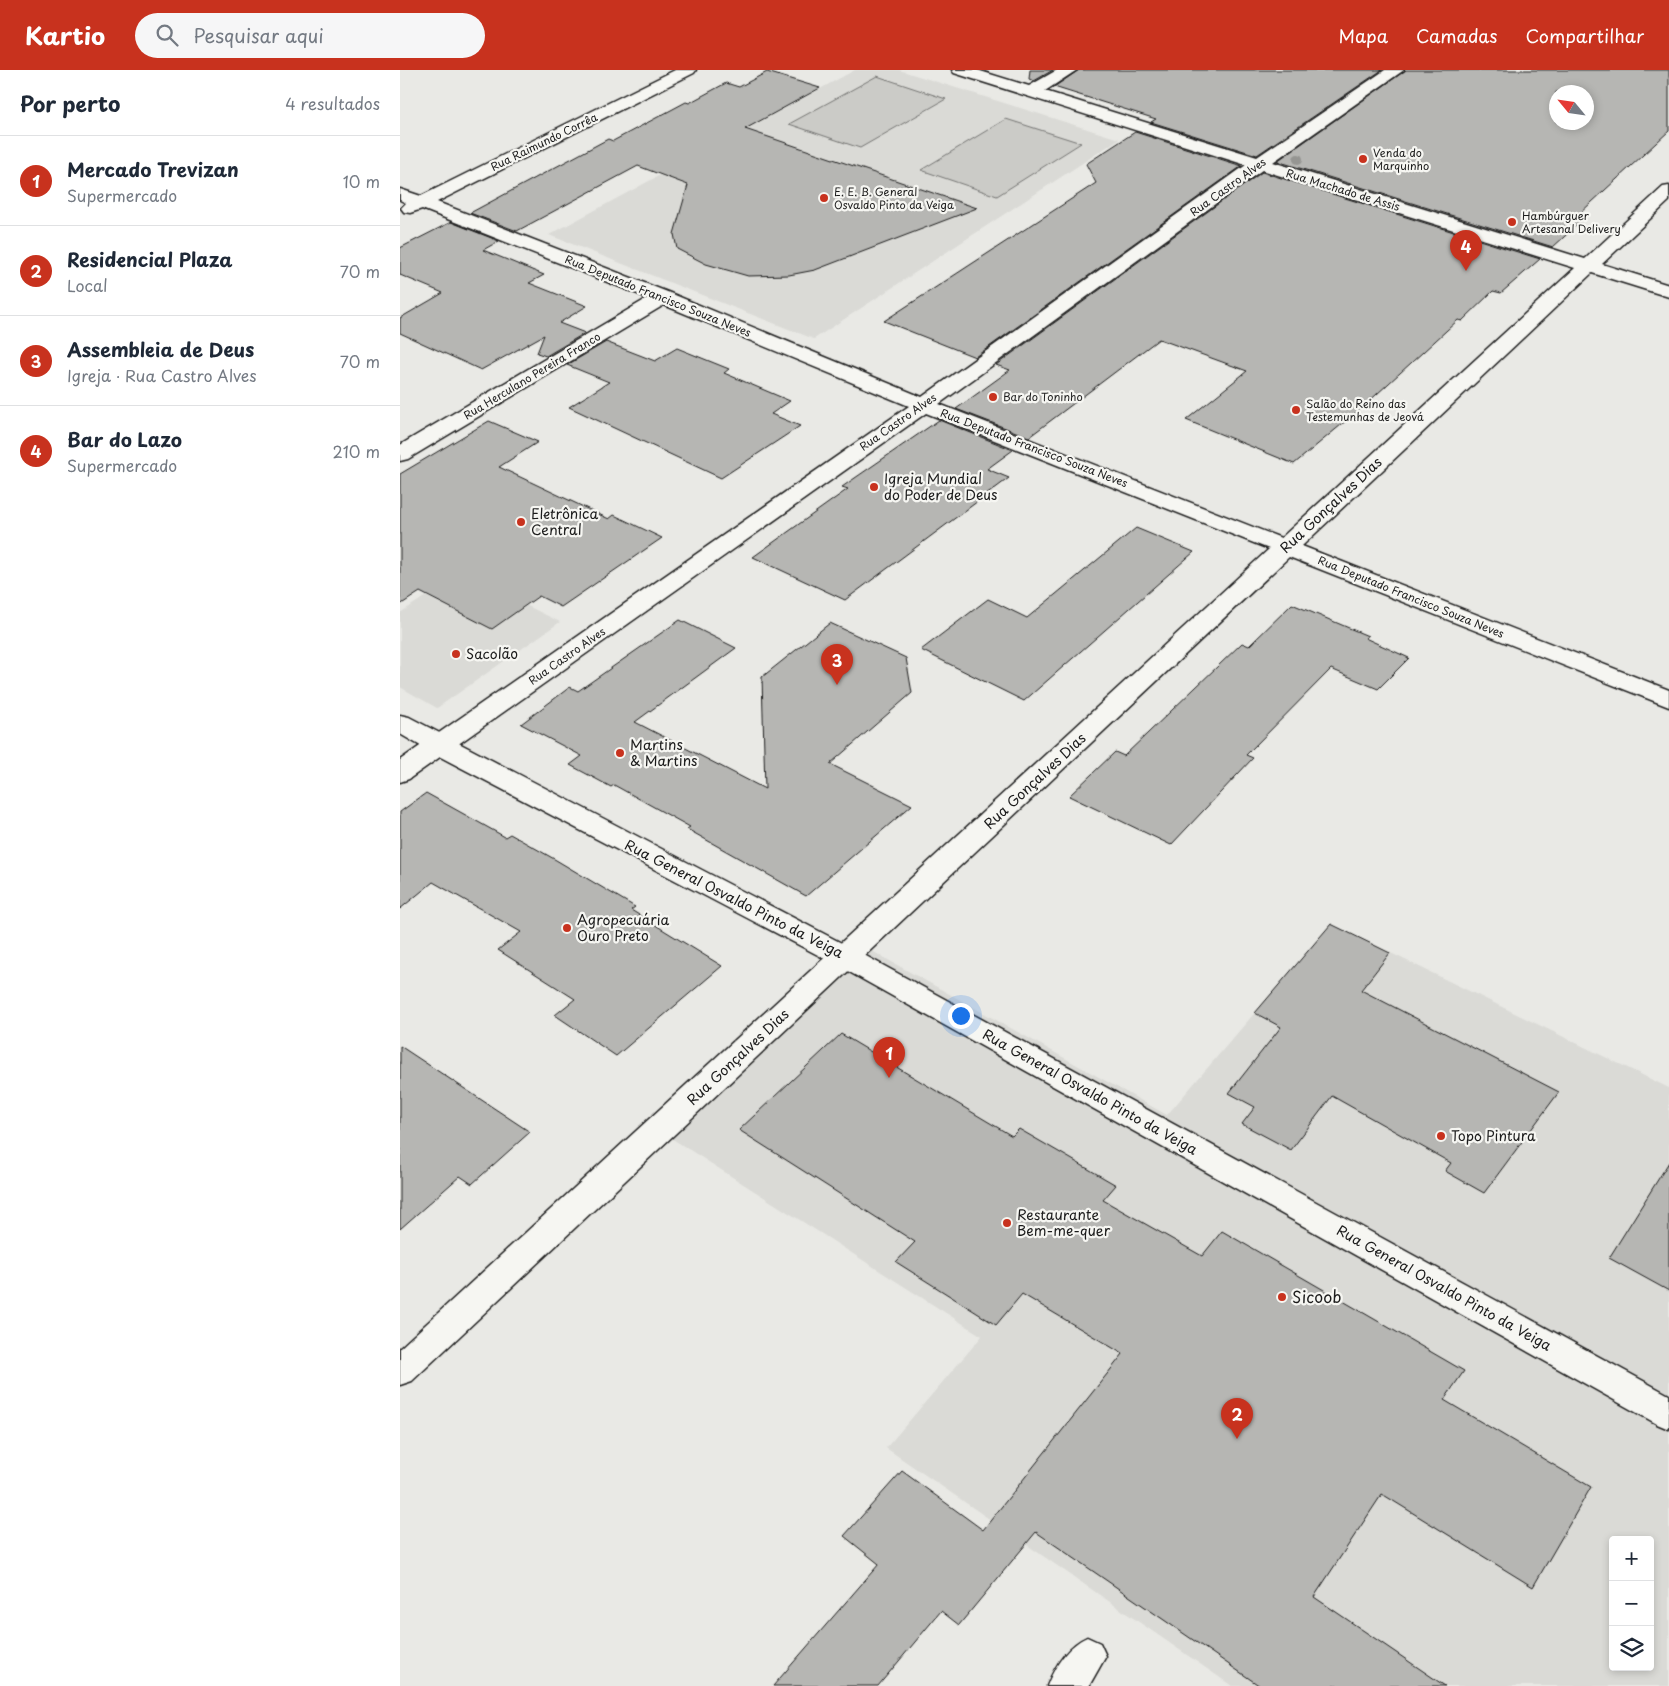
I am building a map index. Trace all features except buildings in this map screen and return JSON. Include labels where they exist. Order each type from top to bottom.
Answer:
[{"type":"street","name":"Rua Raimundo Corrêa","points":[[400,213],[688,70]]},
{"type":"street","name":"Rua Machado de Assis","points":[[960,70],[1669,291]]},
{"type":"street","points":[[1032,92],[1068,70]]},
{"type":"street","name":"Rua Castro Alves","points":[[400,773],[924,405],[1258,164],[1396,70]]},
{"type":"street","name":"Rua Gonçalves Dias","points":[[400,1370],[1669,191]]},
{"type":"street","name":"Rua Deputado Francisco Souza Neves","points":[[400,194],[663,297],[924,405],[1669,699]]},
{"type":"street","name":"Rua Herculano Pereira Franco","points":[[400,454],[663,297]]},
{"type":"street","name":"Rua General Osvaldo Pinto da Veiga","points":[[400,723],[440,746],[846,957],[1669,1413]]},
{"type":"street","points":[[1066,1686],[1087,1656]]},
{"type":"shaded area","name":"E. E. B. General Osvaldo Pinto da Veiga","points":[[855,70],[899,70],[1119,139],[814,339],[549,235]]},
{"type":"shaded area","points":[[877,76],[946,99],[860,148],[789,124]]},
{"type":"shaded area","points":[[1006,119],[1081,143],[997,196],[921,170]]},
{"type":"shaded area","name":"Sacolão","points":[[461,573],[560,622],[437,708],[400,687],[400,613]]},
{"type":"shaded area","points":[[1331,924],[1669,1088],[1669,1686],[1232,1686],[886,1448],[982,1336],[671,1138],[872,951],[1167,1115]]},
{"type":"place","name":"Venda do Marquinho","points":[[1363,159]]},
{"type":"place","name":"E. E. B. General Osvaldo Pinto da Veiga","points":[[824,198]]},
{"type":"place","name":"Hambúrguer Artesanal Delivery","points":[[1512,222]]},
{"type":"place","name":"Bar do Lazo","points":[[1466,271]]},
{"type":"place","name":"Bar do Toninho","points":[[993,397]]},
{"type":"place","name":"Salão do Reino das Testemunhas de Jeová","points":[[1296,410]]},
{"type":"place","name":"Igreja Mundial do Poder de Deus","points":[[874,487]]},
{"type":"place","name":"Eletrônica Central","points":[[521,522]]},
{"type":"place","name":"Sacolão","points":[[456,654]]},
{"type":"place","name":"Assembleia de Deus","points":[[837,685]]},
{"type":"place","name":"Martins & Martins","points":[[620,753]]},
{"type":"place","name":"Agropecuária Ouro Preto","points":[[567,928]]},
{"type":"place","name":"Mercado Trevizan","points":[[889,1078]]},
{"type":"place","name":"Topo Pintura","points":[[1441,1136]]},
{"type":"place","name":"Restaurante Bem-me-quer","points":[[1007,1223]]},
{"type":"place","name":"Sicoob","points":[[1282,1297]]},
{"type":"place","name":"Residencial Plaza","points":[[1237,1439]]}]
